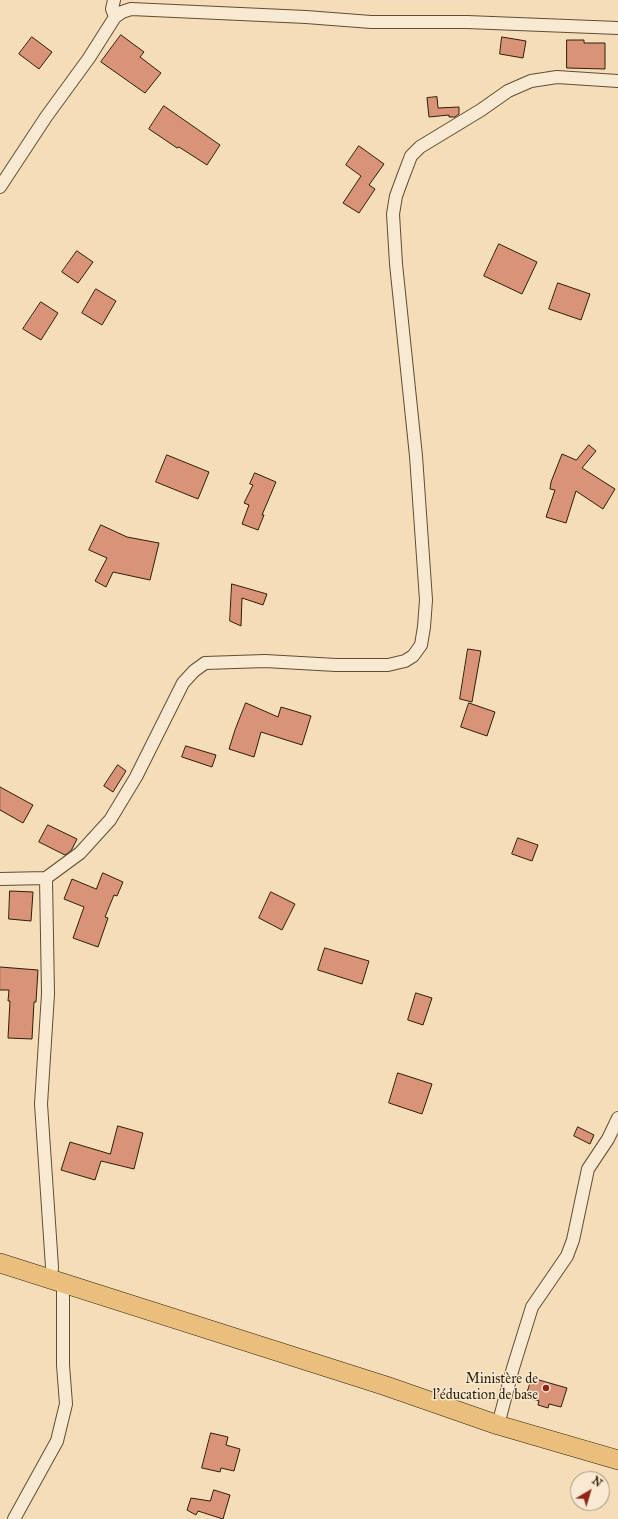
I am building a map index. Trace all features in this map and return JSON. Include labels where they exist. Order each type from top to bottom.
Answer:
[{"type":"main road","points":[[0,1263],[386,1386],[498,1424],[618,1460]]},
{"type":"street","points":[[114,0],[112,9],[115,17]]},
{"type":"street","points":[[0,187],[46,117],[89,58],[115,17],[122,12],[131,9],[306,17],[371,22],[467,22],[618,28]]},
{"type":"street","points":[[0,879],[46,878],[80,853],[110,820],[136,777],[168,710],[183,683],[194,671],[205,664],[265,661],[336,665],[388,665],[404,661],[413,656],[421,645],[426,600],[416,456],[396,272],[393,214],[396,196],[411,156],[420,147],[508,92],[531,81],[557,78],[618,81]]},
{"type":"street","points":[[14,1519],[57,1441],[66,1404],[57,1282],[51,1253],[41,1104],[48,994],[46,878]]},
{"type":"street","points":[[498,1424],[513,1368],[532,1307],[567,1256],[573,1240],[588,1169],[608,1139],[618,1118]]},
{"type":"building","points":[[121,35],[144,52],[140,57],[161,73],[145,93],[101,62]]},
{"type":"building","points":[[32,37],[52,52],[39,69],[19,54]]},
{"type":"building","points":[[502,37],[526,41],[523,58],[500,54]]},
{"type":"building","points":[[567,40],[584,40],[584,43],[605,43],[605,69],[567,68]]},
{"type":"building","points":[[437,97],[438,108],[459,107],[459,114],[455,117],[449,117],[449,115],[429,117],[427,98]]},
{"type":"building","points":[[164,106],[220,145],[207,165],[179,147],[177,148],[149,129]]},
{"type":"building","points":[[359,146],[384,164],[369,185],[375,189],[359,213],[343,203],[361,176],[346,165]]},
{"type":"building","points":[[499,244],[537,262],[522,294],[484,276]]},
{"type":"building","points":[[77,251],[93,262],[78,283],[62,272]]},
{"type":"building","points":[[558,283],[590,294],[581,320],[549,309]]},
{"type":"building","points":[[96,289],[116,301],[102,325],[82,313]]},
{"type":"building","points":[[41,302],[58,313],[41,340],[23,329]]},
{"type":"building","points":[[589,445],[596,451],[582,468],[615,489],[603,509],[576,491],[566,523],[546,517],[555,490],[550,489],[551,482],[562,454],[576,460]]},
{"type":"building","points":[[167,455],[209,472],[198,499],[156,482]]},
{"type":"building","points":[[255,473],[276,482],[262,515],[264,515],[258,530],[242,524],[249,505],[244,503],[253,485],[250,484]]},
{"type":"building","points":[[101,525],[127,537],[159,543],[150,580],[113,572],[106,587],[95,581],[107,558],[89,550]]},
{"type":"building","points":[[232,584],[267,594],[263,605],[242,598],[241,626],[230,621]]},
{"type":"building","points":[[468,649],[481,651],[472,702],[460,699]]},
{"type":"building","points":[[246,703],[278,717],[281,707],[311,716],[302,745],[261,732],[254,757],[229,749]]},
{"type":"building","points":[[469,703],[495,712],[487,736],[461,727]]},
{"type":"building","points":[[186,746],[216,755],[212,767],[182,757]]},
{"type":"building","points":[[118,765],[126,771],[113,792],[104,786]]},
{"type":"building","points":[[0,787],[33,805],[23,823],[0,810]]},
{"type":"building","points":[[48,825],[77,839],[71,851],[65,855],[39,842]]},
{"type":"building","points":[[518,838],[538,845],[532,861],[512,854]]},
{"type":"building","points":[[103,873],[123,882],[117,896],[114,895],[105,917],[108,918],[98,947],[73,938],[84,907],[64,899],[72,879],[96,889]]},
{"type":"building","points":[[10,891],[33,892],[31,921],[9,919]]},
{"type":"building","points":[[271,892],[295,904],[282,930],[259,918]]},
{"type":"building","points":[[325,948],[369,961],[362,984],[318,970]]},
{"type":"building","points":[[0,967],[38,970],[36,1002],[34,1002],[32,1039],[8,1038],[10,1001],[8,1001],[9,990],[0,990]]},
{"type":"building","points":[[416,993],[432,998],[423,1025],[408,1020]]},
{"type":"building","points":[[398,1073],[432,1084],[422,1114],[389,1103]]},
{"type":"building","points":[[118,1126],[143,1133],[134,1169],[101,1161],[95,1180],[61,1170],[70,1142],[110,1154]]},
{"type":"building","points":[[578,1127],[594,1135],[590,1144],[574,1136]]},
{"type":"building","points":[[532,1378],[567,1388],[561,1407],[549,1404],[548,1408],[538,1405],[539,1401],[526,1397]]},
{"type":"building","points":[[211,1433],[228,1437],[226,1445],[240,1449],[234,1471],[221,1468],[220,1472],[202,1468]]},
{"type":"building","points":[[214,1490],[230,1495],[223,1519],[198,1511],[196,1515],[187,1510],[191,1498],[210,1501]]},
{"type":"place","name":"Ministère de l'éducation de base","points":[[546,1388]]}]
